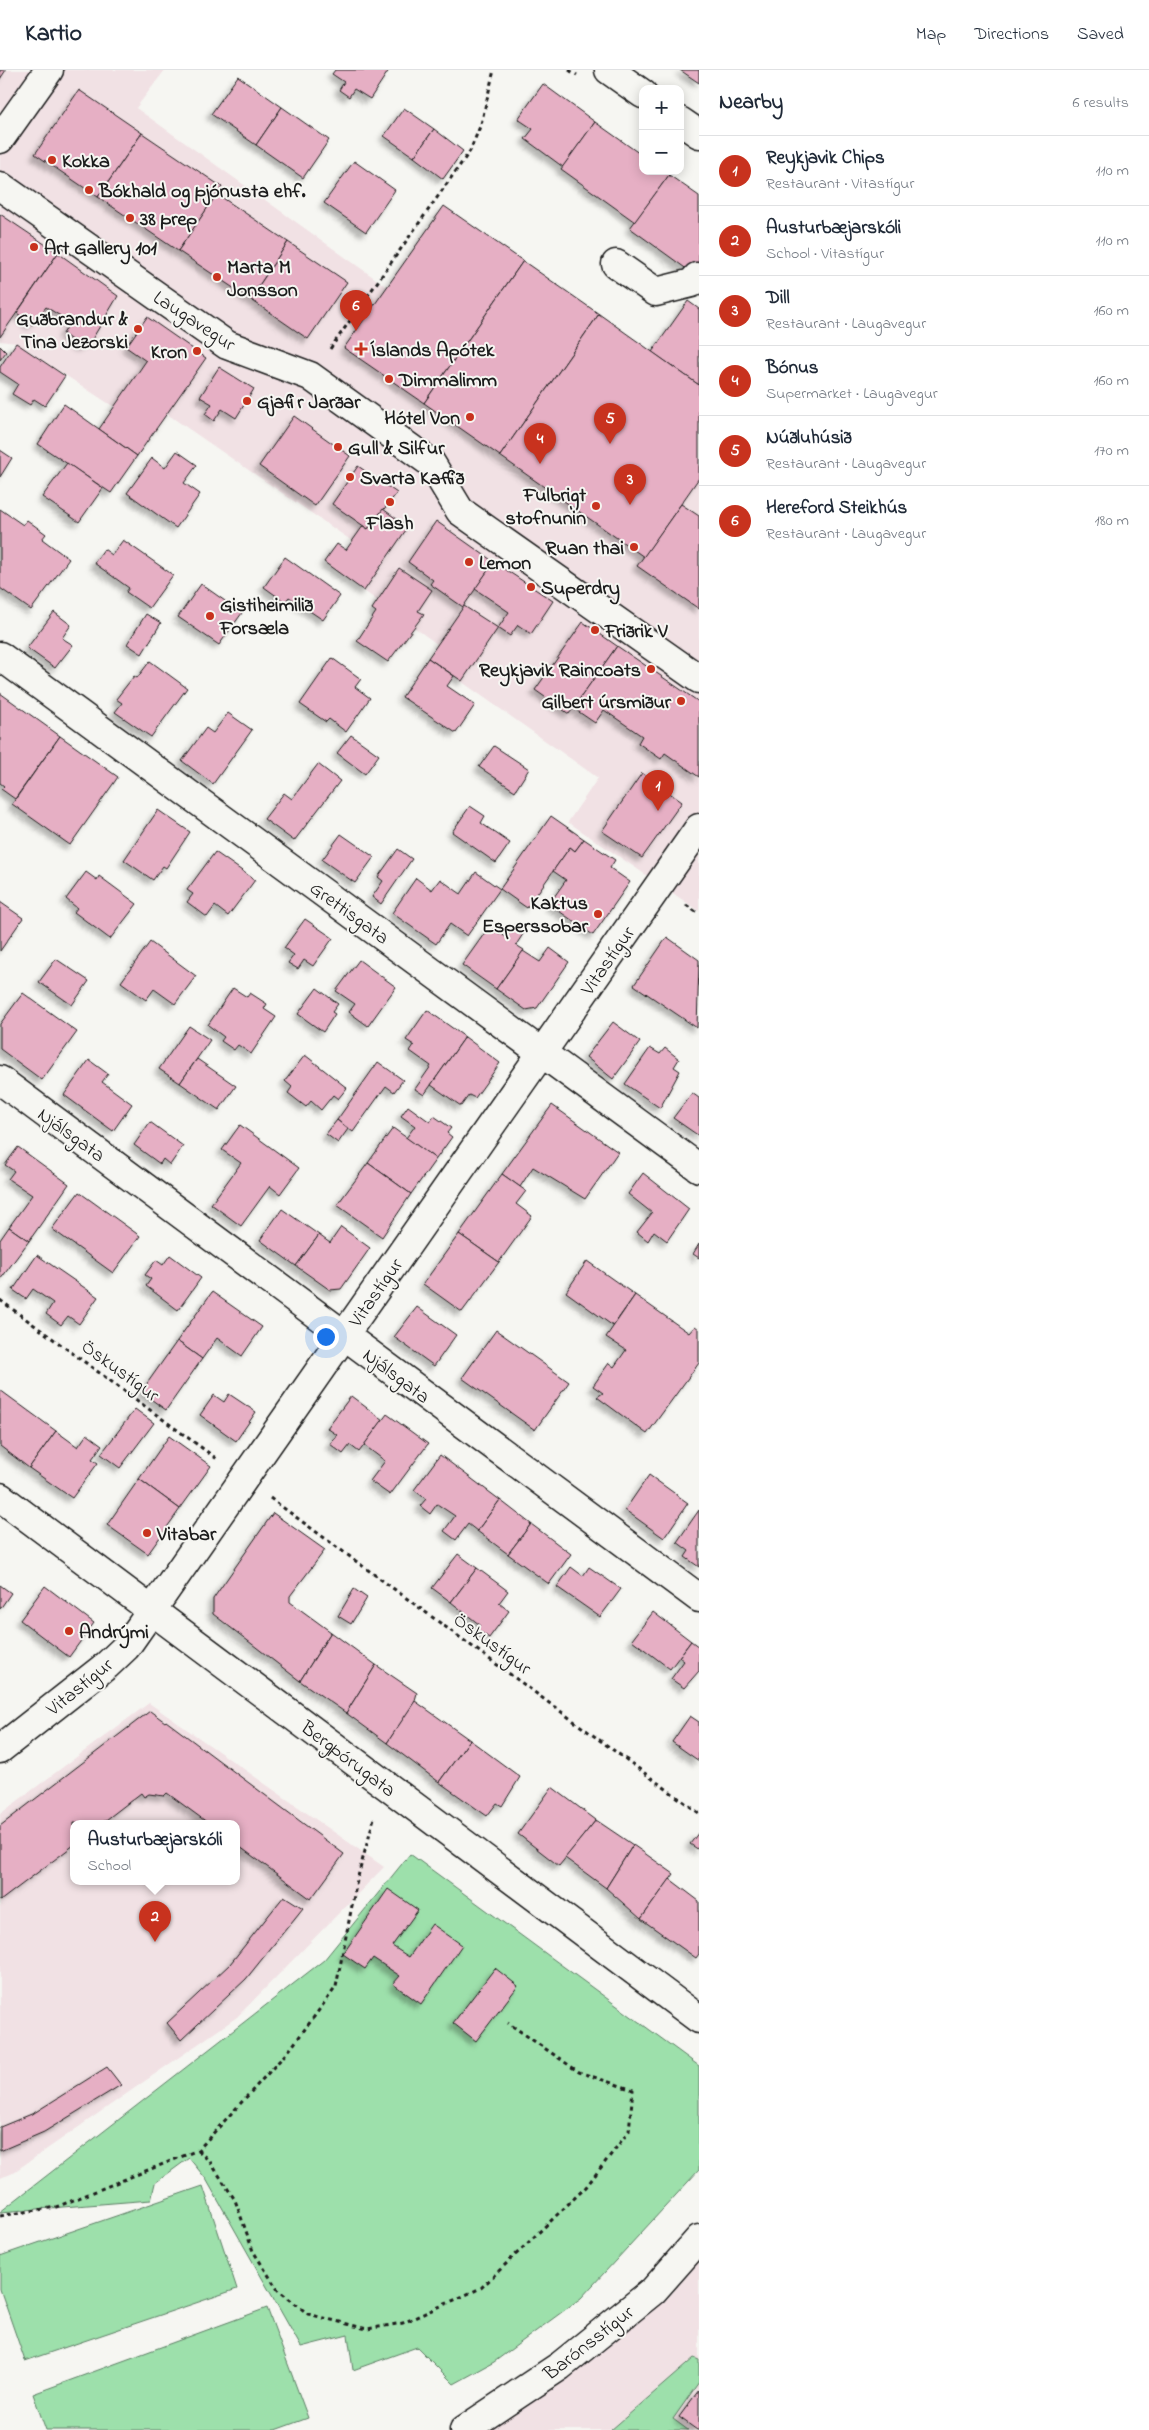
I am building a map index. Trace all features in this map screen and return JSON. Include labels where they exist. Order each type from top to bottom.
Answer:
[{"type":"street","points":[[0,138],[49,70]]},
{"type":"street","points":[[608,70],[639,91]]},
{"type":"street","points":[[684,124],[699,134]]},
{"type":"street","name":"Laugavegur","points":[[0,186],[227,345],[310,376],[431,464],[460,511],[699,679]]},
{"type":"street","points":[[616,264],[656,292],[692,283],[697,276]]},
{"type":"street","name":"Grettisgata","points":[[0,656],[699,1168]]},
{"type":"street","name":"Vitastígur","points":[[0,1748],[107,1665],[126,1647],[699,828]]},
{"type":"street","name":"Njálsgata","points":[[0,1080],[699,1598]]},
{"type":"street","name":"Bergþórugata","points":[[0,1497],[699,2019]]},
{"type":"street","name":"Barónsstígur","points":[[464,2430],[560,2366],[653,2291],[699,2239]]},
{"type":"path","points":[[310,376],[470,151],[481,124],[494,70]]},
{"type":"path","name":"Öskustígur","points":[[0,1300],[225,1465]]},
{"type":"path","name":"Öskustígur","points":[[270,1498],[699,1812]]},
{"type":"path","points":[[0,2216],[56,2207],[198,2150],[291,2048],[336,1987],[357,1880],[383,1783]]},
{"type":"path","points":[[198,2150],[211,2163],[235,2200],[253,2251],[278,2290],[308,2314],[367,2329],[402,2323],[481,2288],[586,2188],[629,2131],[634,2090],[579,2072],[508,2023]]},
{"type":"shaded area","points":[[0,70],[165,70],[136,108],[387,287],[444,206],[699,385],[699,911],[568,822],[598,778],[428,658],[437,644],[324,562],[337,544],[346,550],[352,541],[167,414],[137,456],[99,429],[114,407],[16,343],[0,341]]},
{"type":"shaded area","points":[[149,1703],[384,1867],[237,2017],[11,2174],[0,2178],[0,1814]]},
{"type":"shaded area","points":[[699,2261],[699,2430],[489,2430],[569,2377],[668,2298]]},
{"type":"green space","points":[[410,1854],[699,2066],[699,2170],[581,2298],[494,2362],[454,2384],[417,2347],[353,2370],[348,2335],[301,2347],[206,2179],[189,2158],[155,2183],[151,2200],[0,2212],[324,1960]]},
{"type":"green space","points":[[203,2186],[237,2289],[25,2361],[0,2289],[0,2256]]},
{"type":"green space","points":[[267,2308],[308,2418],[275,2430],[46,2430],[33,2394]]},
{"type":"green space","points":[[694,2358],[699,2360],[699,2382],[673,2419],[688,2430],[611,2430]]},
{"type":"building","points":[[0,70],[6,70],[0,79]]},
{"type":"building","points":[[335,70],[389,70],[370,99],[354,89],[349,97],[339,90],[344,82],[332,74]]},
{"type":"building","points":[[680,70],[699,70],[699,83]]},
{"type":"building","points":[[238,76],[282,107],[256,145],[211,114]]},
{"type":"building","points":[[543,84],[595,122],[563,167],[525,139],[533,129],[518,119]]},
{"type":"building","points":[[79,90],[142,133],[98,197],[35,154]]},
{"type":"building","points":[[282,107],[329,140],[303,178],[256,145]]},
{"type":"building","points":[[404,108],[434,129],[414,157],[384,136]]},
{"type":"building","points":[[595,122],[639,153],[639,175],[669,175],[635,222],[561,169]]},
{"type":"building","points":[[434,129],[463,151],[443,179],[414,157]]},
{"type":"building","points":[[142,133],[222,187],[178,251],[98,197]]},
{"type":"building","points":[[354,161],[395,190],[366,232],[324,203]]},
{"type":"building","points":[[669,175],[699,196],[699,278],[630,228]]},
{"type":"building","points":[[217,194],[288,242],[250,299],[178,251]]},
{"type":"building","points":[[444,206],[523,261],[424,403],[344,348]]},
{"type":"building","points":[[0,214],[58,253],[0,337]]},
{"type":"building","points":[[288,242],[347,282],[308,339],[250,299]]},
{"type":"building","points":[[58,253],[118,296],[91,341],[81,347],[63,334],[70,322],[46,307],[32,325],[17,313]]},
{"type":"building","points":[[523,261],[599,314],[500,456],[424,403]]},
{"type":"building","points":[[688,301],[699,309],[699,385],[652,352]]},
{"type":"building","points":[[599,314],[699,385],[699,478],[644,557],[500,456]]},
{"type":"building","points":[[147,317],[206,358],[137,456],[99,429],[146,361],[126,347]]},
{"type":"building","points":[[16,343],[65,376],[45,406],[34,399],[30,405],[12,394],[18,384],[0,372],[0,367]]},
{"type":"building","points":[[0,346],[6,352],[0,360]]},
{"type":"building","points":[[219,367],[254,389],[236,418],[222,409],[214,421],[205,414],[212,404],[200,397]]},
{"type":"building","points":[[64,404],[137,456],[111,493],[38,444]]},
{"type":"building","points":[[294,416],[350,456],[315,506],[259,466]]},
{"type":"building","points":[[0,450],[12,458],[0,477]]},
{"type":"building","points":[[177,451],[197,465],[184,483],[200,494],[176,528],[127,493],[152,458],[165,468]]},
{"type":"building","points":[[67,463],[103,488],[79,522],[42,497]]},
{"type":"building","points":[[358,466],[397,493],[368,529],[332,504]]},
{"type":"building","points":[[681,504],[699,516],[699,609],[637,566]]},
{"type":"building","points":[[0,509],[23,525],[27,520],[46,534],[42,539],[69,559],[31,610],[0,588]]},
{"type":"building","points":[[383,509],[408,527],[364,591],[324,562],[337,544],[346,550],[363,526],[368,529]]},
{"type":"building","points":[[436,521],[494,562],[463,607],[430,584],[433,580],[408,562]]},
{"type":"building","points":[[123,540],[173,575],[149,608],[126,592],[129,588],[94,563],[104,549],[112,555]]},
{"type":"building","points":[[285,557],[340,596],[323,620],[289,597],[285,602],[264,587]]},
{"type":"building","points":[[494,562],[553,601],[531,634],[518,625],[510,636],[498,628],[509,612],[475,589]]},
{"type":"building","points":[[399,568],[432,590],[418,611],[424,614],[388,662],[357,641],[376,612],[372,609]]},
{"type":"building","points":[[201,584],[242,613],[219,645],[178,617]]},
{"type":"building","points":[[464,606],[498,628],[462,681],[428,658]]},
{"type":"building","points":[[54,612],[71,625],[62,638],[73,645],[55,668],[27,648]]},
{"type":"building","points":[[146,614],[161,623],[142,654],[127,644]]},
{"type":"building","points":[[583,622],[617,646],[569,714],[535,690]]},
{"type":"building","points":[[617,646],[699,702],[699,777],[665,753],[661,759],[638,743],[642,736],[604,710],[595,723],[573,708]]},
{"type":"building","points":[[332,658],[361,679],[355,687],[370,698],[346,732],[329,719],[326,722],[300,704]]},
{"type":"building","points":[[428,658],[454,676],[447,686],[475,705],[456,733],[402,697]]},
{"type":"building","points":[[150,661],[187,688],[151,737],[115,712],[122,703],[116,699],[134,676],[137,678]]},
{"type":"building","points":[[0,693],[60,736],[15,799],[1,789],[4,786],[0,783]]},
{"type":"building","points":[[228,713],[252,730],[213,784],[182,761],[206,728],[213,733]]},
{"type":"building","points":[[351,735],[379,755],[365,774],[337,753]]},
{"type":"building","points":[[60,736],[118,777],[70,845],[12,804]]},
{"type":"building","points":[[494,746],[529,769],[515,791],[479,767]]},
{"type":"building","points":[[318,764],[340,781],[294,841],[264,819],[284,793],[292,799]]},
{"type":"building","points":[[642,773],[682,802],[642,858],[602,831]]},
{"type":"building","points":[[470,806],[485,816],[481,823],[510,843],[496,863],[452,832]]},
{"type":"building","points":[[158,810],[190,832],[166,868],[163,866],[153,880],[124,860]]},
{"type":"building","points":[[551,816],[584,839],[575,851],[570,847],[527,908],[500,889]]},
{"type":"building","points":[[341,834],[374,857],[355,883],[322,860]]},
{"type":"building","points":[[584,839],[615,860],[610,868],[630,882],[593,935],[549,904],[566,880],[553,871],[570,847],[575,851]]},
{"type":"building","points":[[398,849],[412,859],[381,904],[372,897],[383,881],[378,877]]},
{"type":"building","points":[[215,852],[255,880],[228,916],[215,906],[207,917],[187,902],[193,894],[187,890]]},
{"type":"building","points":[[86,872],[97,880],[99,876],[137,904],[110,939],[74,912],[77,908],[66,899]]},
{"type":"building","points":[[476,872],[500,889],[467,936],[450,924],[436,944],[392,913],[416,878],[432,890],[440,879],[461,894]]},
{"type":"building","points":[[0,902],[23,918],[0,951]]},
{"type":"building","points":[[305,919],[333,938],[313,966],[304,960],[298,969],[288,963],[294,955],[284,948]]},
{"type":"building","points":[[515,924],[525,931],[516,945],[524,950],[496,989],[462,965],[489,927],[506,937]]},
{"type":"building","points":[[667,937],[699,960],[697,1028],[634,985]]},
{"type":"building","points":[[150,942],[196,976],[175,1004],[154,989],[146,1000],[121,982]]},
{"type":"building","points":[[550,948],[569,962],[537,1008],[526,1010],[496,989],[523,951],[540,962]]},
{"type":"building","points":[[56,959],[89,981],[72,1005],[39,982]]},
{"type":"building","points":[[359,960],[396,987],[368,1026],[349,1012],[355,1004],[336,991]]},
{"type":"building","points":[[233,988],[247,997],[250,993],[267,1004],[264,1009],[276,1017],[251,1054],[238,1045],[234,1050],[221,1041],[224,1037],[208,1025]]},
{"type":"building","points":[[317,988],[338,1004],[332,1012],[335,1014],[323,1032],[298,1014]]},
{"type":"building","points":[[23,993],[77,1032],[42,1080],[0,1049],[0,1024]]},
{"type":"building","points":[[427,1010],[465,1037],[424,1095],[415,1089],[431,1066],[410,1051],[414,1045],[406,1040]]},
{"type":"building","points":[[613,1022],[640,1042],[613,1079],[586,1057]]},
{"type":"building","points":[[189,1026],[210,1040],[180,1083],[159,1069]]},
{"type":"building","points":[[465,1037],[500,1063],[475,1098],[469,1095],[461,1106],[431,1085]]},
{"type":"building","points":[[650,1048],[660,1054],[665,1048],[679,1059],[674,1067],[680,1071],[660,1108],[625,1084]]},
{"type":"building","points":[[305,1055],[347,1088],[338,1099],[333,1095],[321,1110],[311,1101],[306,1107],[288,1093],[292,1087],[285,1081]]},
{"type":"building","points":[[197,1059],[236,1086],[219,1110],[180,1083]]},
{"type":"building","points":[[89,1060],[108,1074],[102,1082],[132,1104],[113,1131],[64,1095]]},
{"type":"building","points":[[378,1062],[403,1080],[394,1092],[386,1086],[353,1132],[337,1120]]},
{"type":"building","points":[[692,1093],[699,1098],[699,1136],[673,1118]]},
{"type":"building","points":[[552,1105],[618,1152],[585,1199],[533,1167],[520,1187],[502,1174]]},
{"type":"building","points":[[408,1106],[430,1122],[434,1116],[451,1128],[447,1133],[452,1137],[436,1159],[406,1138],[415,1126],[401,1116]]},
{"type":"building","points":[[337,1120],[348,1129],[338,1143],[326,1134]]},
{"type":"building","points":[[150,1122],[183,1146],[170,1165],[163,1159],[160,1164],[134,1145]]},
{"type":"building","points":[[240,1125],[299,1168],[280,1194],[270,1186],[241,1226],[211,1204],[241,1163],[222,1150]]},
{"type":"building","points":[[393,1128],[436,1159],[411,1194],[368,1163]]},
{"type":"building","points":[[18,1147],[69,1184],[29,1241],[9,1227],[32,1195],[8,1179],[14,1171],[5,1165]]},
{"type":"building","points":[[368,1163],[411,1194],[382,1237],[337,1205]]},
{"type":"building","points":[[643,1173],[689,1209],[667,1241],[654,1231],[648,1241],[637,1232],[652,1213],[628,1194]]},
{"type":"building","points":[[502,1174],[526,1191],[516,1204],[532,1216],[499,1262],[459,1234]]},
{"type":"building","points":[[79,1192],[140,1236],[113,1273],[52,1229]]},
{"type":"building","points":[[282,1209],[319,1235],[296,1266],[260,1240]]},
{"type":"building","points":[[9,1227],[29,1241],[0,1280],[0,1240]]},
{"type":"building","points":[[341,1227],[370,1248],[341,1289],[330,1290],[296,1266],[319,1235],[330,1243]]},
{"type":"building","points":[[459,1234],[499,1262],[462,1312],[423,1284]]},
{"type":"building","points":[[699,1244],[699,1258],[693,1254]]},
{"type":"building","points":[[37,1255],[98,1297],[79,1324],[68,1316],[61,1325],[46,1314],[53,1303],[33,1289],[26,1299],[13,1290]]},
{"type":"building","points":[[170,1255],[201,1278],[178,1310],[146,1286],[151,1279],[145,1275],[156,1260],[163,1265]]},
{"type":"building","points":[[587,1261],[635,1295],[613,1326],[566,1292]]},
{"type":"building","points":[[212,1292],[262,1327],[242,1356],[217,1338],[202,1359],[177,1341]]},
{"type":"building","points":[[635,1295],[689,1333],[695,1326],[699,1329],[699,1363],[647,1434],[597,1397],[603,1393],[593,1386],[609,1363],[614,1367],[626,1350],[606,1337]]},
{"type":"building","points":[[417,1307],[456,1335],[434,1366],[394,1337]]},
{"type":"building","points":[[496,1330],[569,1382],[535,1430],[462,1378]]},
{"type":"building","points":[[177,1341],[202,1359],[166,1410],[141,1392]]},
{"type":"building","points":[[0,1390],[56,1431],[29,1468],[0,1446]]},
{"type":"building","points":[[229,1394],[256,1412],[236,1441],[200,1415],[214,1395],[224,1402]]},
{"type":"building","points":[[351,1396],[383,1420],[359,1452],[350,1445],[343,1454],[330,1444],[337,1435],[327,1428]]},
{"type":"building","points":[[135,1409],[154,1423],[120,1468],[101,1454]]},
{"type":"building","points":[[387,1414],[428,1444],[390,1495],[370,1481],[385,1461],[364,1445]]},
{"type":"building","points":[[56,1431],[78,1447],[87,1434],[102,1445],[92,1459],[98,1463],[72,1498],[29,1468]]},
{"type":"building","points":[[169,1436],[211,1466],[180,1509],[139,1479]]},
{"type":"building","points":[[440,1455],[500,1500],[477,1531],[468,1524],[456,1540],[444,1531],[455,1516],[437,1504],[430,1514],[420,1506],[426,1499],[414,1490]]},
{"type":"building","points":[[649,1475],[688,1503],[664,1538],[625,1510]]},
{"type":"building","points":[[139,1479],[180,1509],[148,1554],[107,1525]]},
{"type":"building","points":[[500,1500],[531,1524],[508,1554],[477,1531]]},
{"type":"building","points":[[699,1510],[699,1567],[685,1557],[689,1551],[677,1542]]},
{"type":"building","points":[[273,1513],[325,1550],[290,1596],[290,1602],[331,1632],[300,1681],[213,1614],[213,1599]]},
{"type":"building","points":[[531,1524],[571,1554],[549,1584],[508,1554]]},
{"type":"building","points":[[458,1554],[477,1568],[451,1602],[432,1588]]},
{"type":"building","points":[[571,1567],[583,1576],[589,1567],[621,1589],[600,1617],[557,1587]]},
{"type":"building","points":[[477,1568],[508,1591],[499,1603],[509,1611],[489,1638],[476,1629],[480,1625],[451,1602]]},
{"type":"building","points":[[0,1585],[11,1593],[0,1609]]},
{"type":"building","points":[[45,1586],[94,1623],[69,1657],[20,1620]]},
{"type":"building","points":[[354,1589],[367,1598],[351,1624],[338,1616]]},
{"type":"building","points":[[653,1612],[691,1641],[670,1669],[632,1640]]},
{"type":"building","points":[[331,1632],[376,1665],[346,1713],[300,1681]]},
{"type":"building","points":[[691,1641],[699,1647],[699,1671],[684,1688],[671,1679],[684,1661],[679,1657]]},
{"type":"building","points":[[376,1665],[417,1693],[414,1704],[387,1743],[346,1713]]},
{"type":"building","points":[[415,1701],[470,1740],[439,1782],[387,1743]]},
{"type":"building","points":[[150,1711],[344,1854],[311,1899],[240,1847],[240,1820],[204,1820],[167,1793],[164,1796],[149,1794],[144,1797],[141,1793],[106,1820],[70,1820],[70,1848],[0,1901],[0,1826]]},
{"type":"building","points":[[690,1716],[699,1722],[699,1761],[672,1742]]},
{"type":"building","points":[[470,1740],[520,1777],[502,1806],[497,1803],[487,1816],[439,1782]]},
{"type":"building","points":[[552,1787],[596,1820],[559,1866],[518,1834]]},
{"type":"building","points":[[596,1820],[633,1845],[606,1888],[565,1858]]},
{"type":"building","points":[[699,1832],[699,1850],[690,1844]]},
{"type":"building","points":[[633,1845],[674,1874],[641,1919],[606,1888]]},
{"type":"building","points":[[670,1879],[699,1901],[699,1954],[696,1958],[641,1919]]},
{"type":"building","points":[[388,1889],[418,1910],[392,1946],[409,1957],[432,1924],[462,1945],[421,2004],[393,1984],[400,1976],[373,1958],[365,1969],[343,1954]]},
{"type":"building","points":[[284,1896],[303,1908],[246,1979],[181,2040],[167,2023],[230,1964]]},
{"type":"building","points":[[495,1968],[518,1986],[476,2041],[453,2023]]},
{"type":"building","points":[[107,2067],[121,2085],[44,2132],[0,2151],[0,2127],[34,2113]]},
{"type":"building","points":[[699,2390],[699,2430],[697,2430],[679,2417]]},
{"type":"place","name":"Kokka","points":[[52,160]]},
{"type":"place","name":"Bókhald og þjónusta ehf.","points":[[89,190]]},
{"type":"place","name":"38 þrep","points":[[130,218]]},
{"type":"place","name":"Art Gallery 101","points":[[34,247]]},
{"type":"place","name":"Marta M Jonsson","points":[[217,277]]},
{"type":"place","name":"Guðbrandur & Tina Jezorski","points":[[138,329]]},
{"type":"place","name":"Hereford Steikhús","points":[[356,331]]},
{"type":"place","name":"Íslands Apótek","points":[[361,349]]},
{"type":"place","name":"Kron","points":[[197,351]]},
{"type":"place","name":"Dimmalimm","points":[[389,379]]},
{"type":"place","name":"Gjafir Jarðar","points":[[247,401]]},
{"type":"place","name":"Hótel Von","points":[[470,417]]},
{"type":"place","name":"Núðluhúsið","points":[[610,444]]},
{"type":"place","name":"Gull & Silfur","points":[[338,447]]},
{"type":"place","name":"Bónus","points":[[540,464]]},
{"type":"place","name":"Svarta Kaffið","points":[[350,477]]},
{"type":"place","name":"Flash","points":[[390,502]]},
{"type":"place","name":"Dill","points":[[630,505]]},
{"type":"place","name":"Fulbrigt stofnunin","points":[[596,506]]},
{"type":"place","name":"Ruan thai","points":[[634,547]]},
{"type":"place","name":"Lemon","points":[[469,562]]},
{"type":"place","name":"Superdry","points":[[531,587]]},
{"type":"place","name":"Gistiheimilið Forsæla","points":[[210,616]]},
{"type":"place","name":"Friðrik V","points":[[595,630]]},
{"type":"place","name":"Reykjavik Raincoats","points":[[651,669]]},
{"type":"place","name":"Gilbert úrsmiður","points":[[681,701]]},
{"type":"place","name":"Reykjavik Chips","points":[[658,811]]},
{"type":"place","name":"Kaktus Esperssobar","points":[[598,914]]},
{"type":"place","name":"Vitabar","points":[[147,1533]]},
{"type":"place","name":"Andrými","points":[[69,1631]]},
{"type":"place","name":"Austurbæjarskóli","points":[[155,1942]]}]
